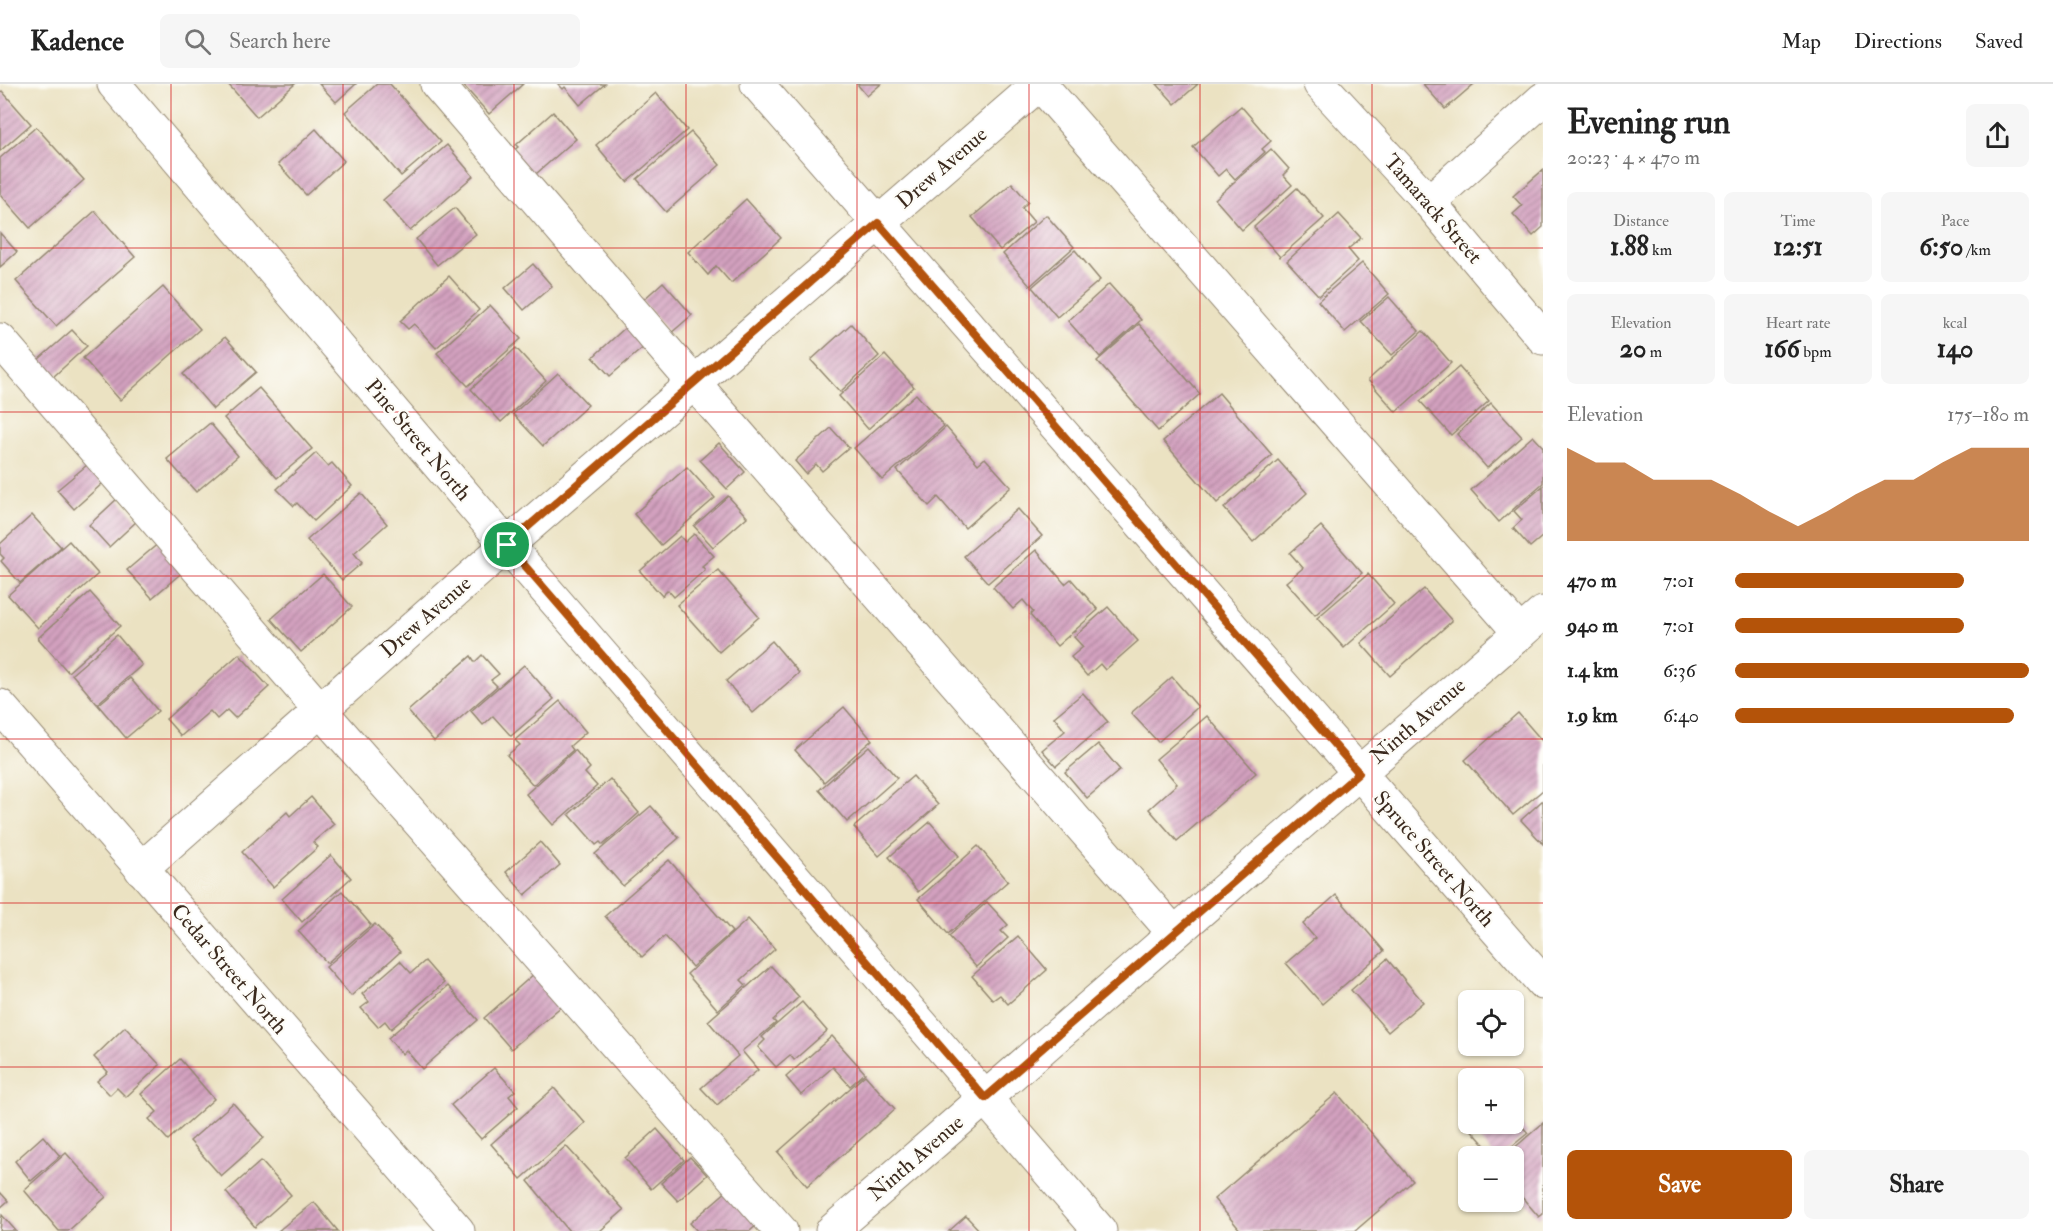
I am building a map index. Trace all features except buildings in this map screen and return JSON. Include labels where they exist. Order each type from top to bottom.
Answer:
[{"type":"street","name":"Pine Street North","points":[[114,84],[507,545],[1100,1231]]},
{"type":"street","points":[[437,84],[694,383],[1174,933]]},
{"type":"street","name":"Spruce Street North","points":[[757,84],[1543,983]]},
{"type":"street","name":"Drew Avenue","points":[[141,869],[507,545],[1039,84]]},
{"type":"street","points":[[1039,84],[1532,623]]},
{"type":"street","name":"Tamarack Street","points":[[1320,84],[1429,202],[1543,338]]},
{"type":"street","points":[[1429,202],[1543,99]]},
{"type":"street","points":[[0,340],[320,710],[781,1231]]},
{"type":"street","name":"Ninth Avenue","points":[[832,1231],[1532,623]]},
{"type":"street","name":"Cedar Street North","points":[[0,706],[458,1231]]},
{"type":"route","points":[[878,223],[1359,773],[985,1098],[507,545],[878,223]]}]
